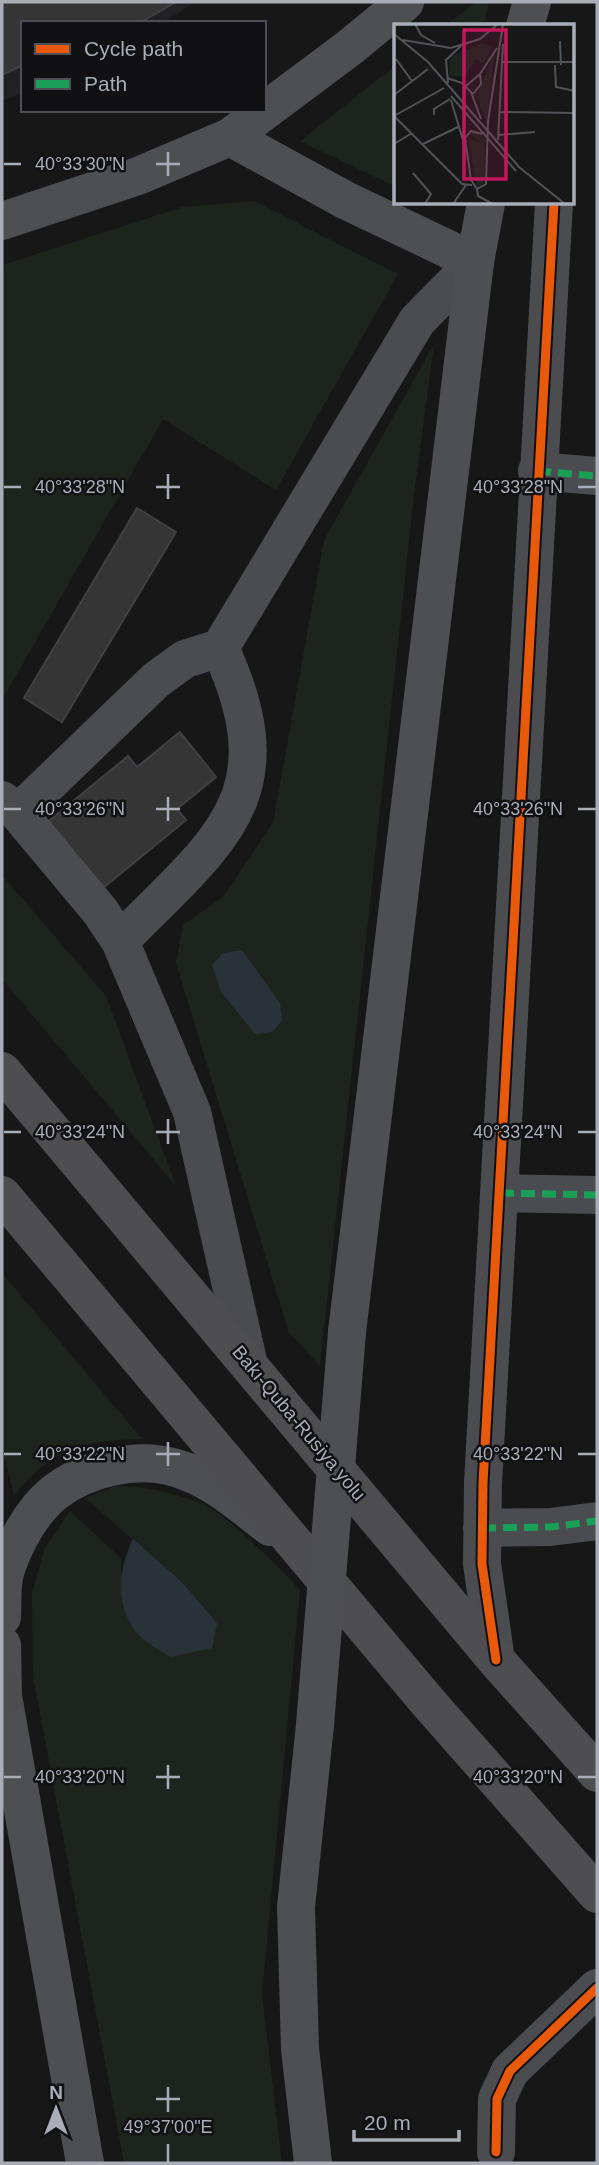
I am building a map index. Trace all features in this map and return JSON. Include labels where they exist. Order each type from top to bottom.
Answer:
[{"type":"highway","name":"Bakı-Quba-Rusiya yolu","points":[[2,1071],[248,1361],[496,1660],[597,1773]]},
{"type":"highway","points":[[2,1195],[427,1701],[597,1894]]},
{"type":"main road","points":[[266,110],[405,2]]},
{"type":"main road","points":[[526,24],[532,2]]},
{"type":"main road","points":[[2,221],[138,176],[230,137],[263,112]]},
{"type":"main road","points":[[230,137],[345,200],[475,262]]},
{"type":"main road","points":[[313,2163],[300,2049],[296,1907],[315,1725],[347,1332],[475,262],[486,205]]},
{"type":"main road","points":[[2,1617],[5,1571],[25,1527],[54,1493],[100,1469],[145,1462],[177,1468],[225,1493],[303,1553]]},
{"type":"main road","points":[[2,1645],[3,1692],[85,2163]]},
{"type":"street","points":[[496,1660],[483,1575],[482,1528],[537,471],[554,205]]},
{"type":"street","points":[[248,1361],[192,1112],[120,941],[100,911],[10,807],[156,680],[185,659],[220,648],[416,321],[475,262]]},
{"type":"street","points":[[537,471],[597,476]]},
{"type":"street","points":[[120,941],[202,857],[234,813],[243,791],[250,758],[239,689],[220,648]]},
{"type":"street","points":[[500,1193],[597,1195]]},
{"type":"street","points":[[482,1528],[550,1527],[597,1521]]},
{"type":"street","points":[[496,2152],[497,2099],[510,2071],[597,1988]]},
{"type":"shaded area","points":[[2,2],[195,2],[166,21],[21,21],[21,94],[2,101]]},
{"type":"shaded area","points":[[476,2],[489,2],[484,24],[448,24]]},
{"type":"shaded area","points":[[394,67],[394,186],[300,141]]},
{"type":"shaded area","points":[[254,201],[398,274],[276,490],[163,419],[5,695],[2,695],[2,265],[183,207]]},
{"type":"shaded area","points":[[434,344],[414,495],[320,1366],[289,1333],[176,963],[183,925],[223,897],[273,823],[324,540]]},
{"type":"shaded area","points":[[2,875],[106,996],[176,1186],[2,979]]},
{"type":"shaded area","points":[[242,950],[280,1003],[282,1021],[272,1032],[255,1034],[221,992],[212,965],[223,953]]},
{"type":"shaded area","points":[[2,1273],[142,1439],[86,1445],[70,1451],[41,1468],[14,1496],[2,1447]]},
{"type":"shaded area","points":[[115,1486],[170,1493],[201,1503],[252,1542],[300,1590],[262,1994],[282,2163],[124,2163],[33,1676],[32,1592],[45,1548],[70,1511],[122,1559],[121,1573],[217,1623],[183,1583],[85,1498]]},
{"type":"shaded area","points":[[133,1539],[183,1583],[217,1623],[212,1648],[171,1657],[146,1642],[134,1628],[127,1616],[121,1591],[124,1564]]},
{"type":"building","points":[[2,2],[176,2],[143,21],[21,21],[21,66],[2,75]]},
{"type":"building","points":[[137,508],[176,532],[62,722],[24,698]]},
{"type":"building","points":[[180,732],[216,777],[177,809],[186,820],[103,888],[49,821],[128,756],[137,767]]},
{"type":"marked path","points":[[537,471],[597,476]]},
{"type":"marked path","points":[[500,1193],[597,1195]]},
{"type":"marked path","points":[[482,1528],[550,1527],[597,1521]]},
{"type":"cycle path","points":[[496,1660],[482,1564],[483,1483],[554,205]]},
{"type":"cycle path","points":[[496,2152],[497,2099],[510,2071],[597,1988]]}]
